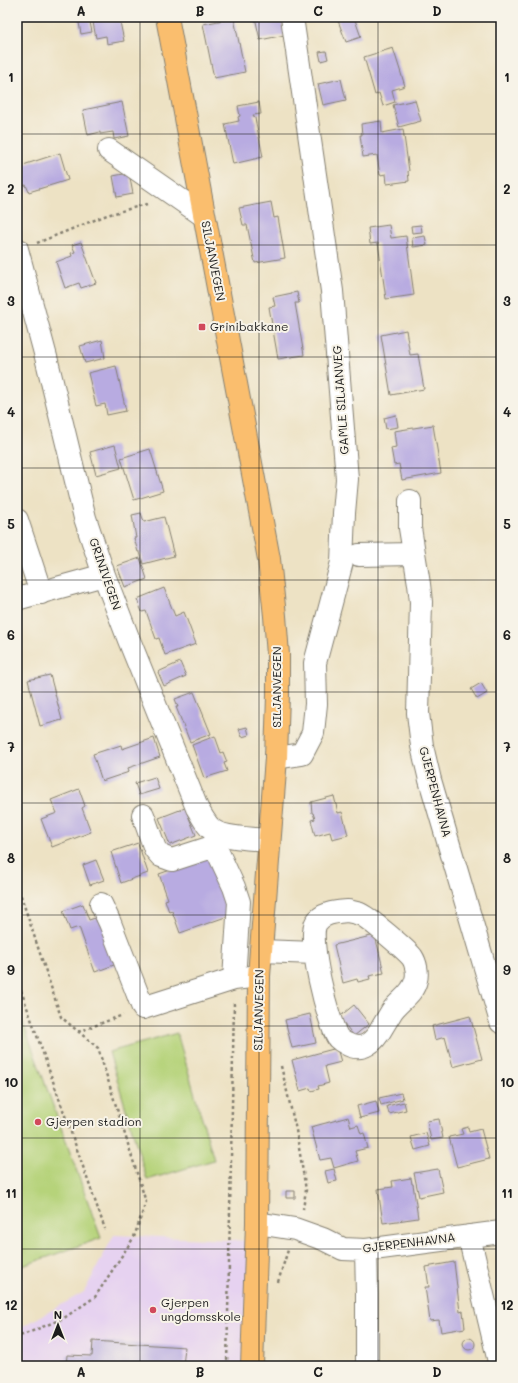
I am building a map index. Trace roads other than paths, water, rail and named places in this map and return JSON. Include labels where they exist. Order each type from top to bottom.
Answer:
[{"type":"main road","name":"SILJANVEGEN","points":[[167,17],[269,559],[278,655],[276,758],[259,976],[257,1223],[252,1366]]},
{"type":"street","name":"GAMLE SILJANVEG","points":[[276,758],[302,754],[313,733],[316,704],[315,663],[342,562],[347,479],[332,292],[292,17]]},
{"type":"street","points":[[109,150],[204,216]]},
{"type":"street","name":"GRINIVEGEN","points":[[17,250],[46,357],[86,518],[104,575],[197,808],[216,839]]},
{"type":"street","name":"GJERPENHAVNA","points":[[410,501],[410,528],[421,602],[418,713],[422,746],[430,780],[501,1022]]},
{"type":"street","points":[[17,520],[41,593]]},
{"type":"street","points":[[359,555],[414,554]]},
{"type":"street","points":[[17,599],[104,575]]},
{"type":"street","points":[[143,815],[155,848],[161,856],[172,860],[216,839],[234,836],[269,840]]},
{"type":"street","points":[[216,839],[239,902],[234,979]]},
{"type":"street","points":[[101,904],[110,923],[143,1008],[234,979],[259,976]]},
{"type":"street","points":[[348,911],[361,915],[377,926],[412,957],[416,968],[417,980],[410,993],[393,1010],[377,1038],[365,1047],[352,1047],[338,1039],[327,1011],[315,953],[315,924],[322,917],[335,912],[348,911]]},
{"type":"street","points":[[261,951],[315,953]]},
{"type":"street","name":"GJERPENHAVNA","points":[[257,1223],[295,1229],[343,1248],[366,1250],[501,1232]]},
{"type":"street","name":"GJERPENHAVNA","points":[[469,1236],[500,1366]]},
{"type":"street","points":[[366,1250],[368,1294],[367,1366]]},
{"type":"place","name":"Grinibakkane","points":[[202,327]]},
{"type":"place","name":"Gjerpen stadion","points":[[38,1122]]},
{"type":"place","name":"Gjerpen ungdomsskole","points":[[153,1310]]}]
